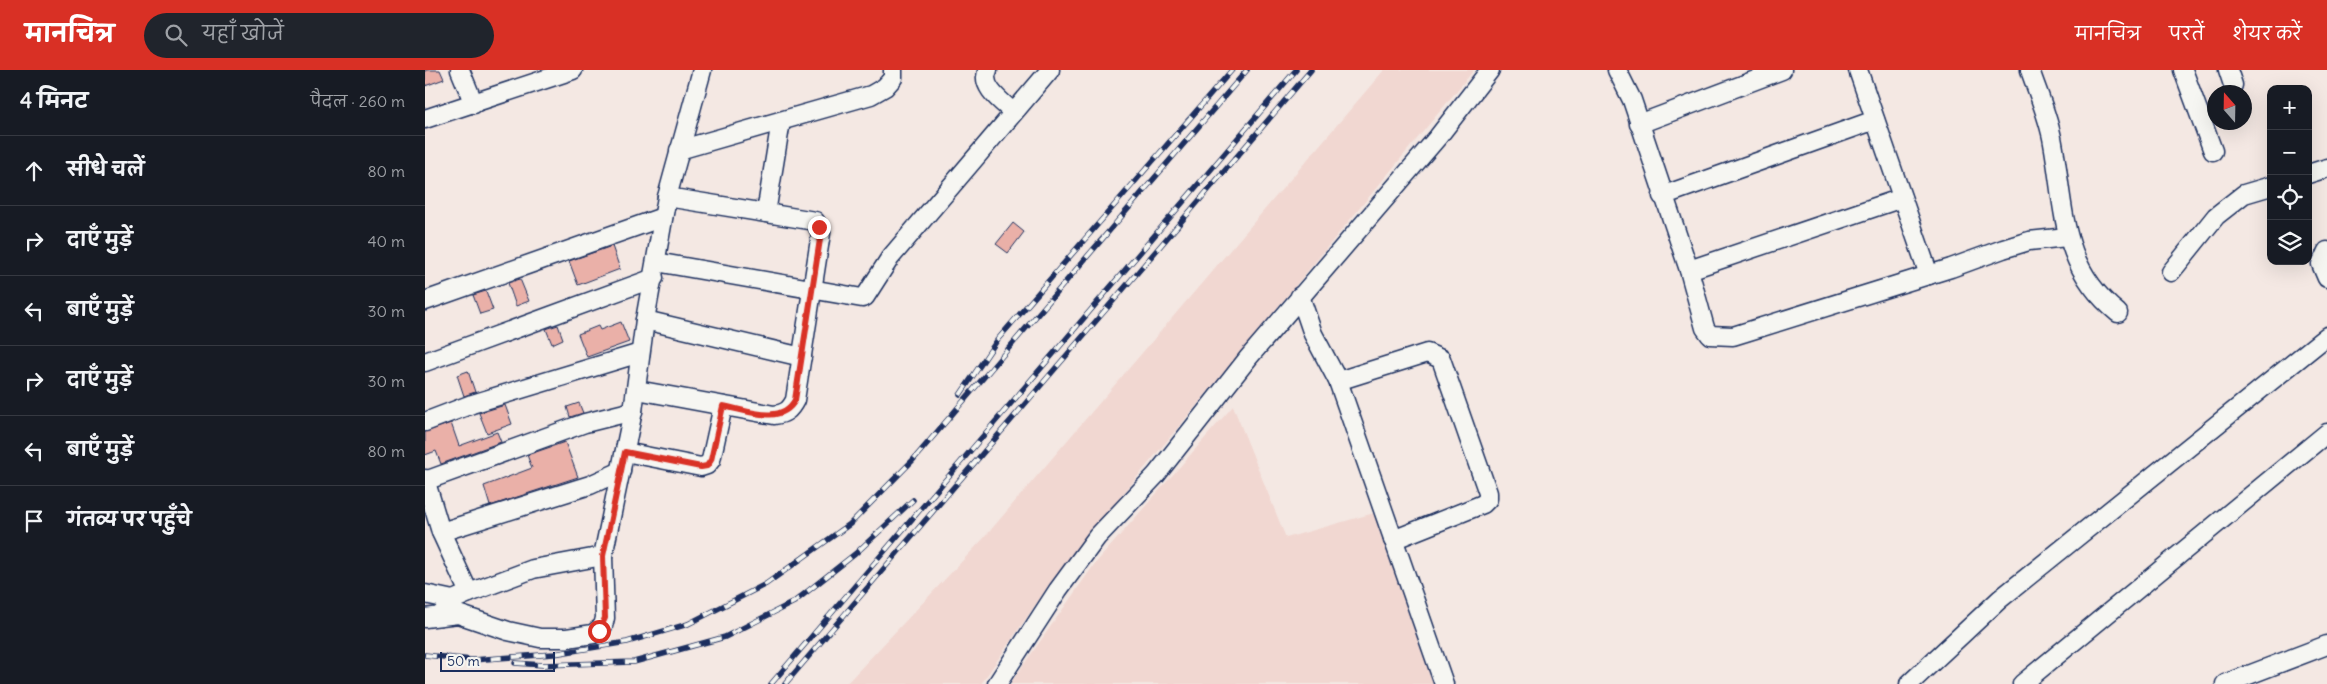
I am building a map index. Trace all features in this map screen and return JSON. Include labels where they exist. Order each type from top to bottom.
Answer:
[{"type":"street","points":[[460,70],[474,104]]},
{"type":"street","points":[[425,119],[573,70]]},
{"type":"street","points":[[433,617],[458,614],[508,631],[540,638],[567,638],[593,634],[599,631],[605,618],[603,556],[637,390],[645,320],[663,217],[679,150],[702,70]]},
{"type":"street","points":[[679,150],[871,95],[885,87],[893,78],[893,70]]},
{"type":"street","points":[[988,70],[985,74],[988,86],[1013,112]]},
{"type":"street","points":[[425,362],[655,270],[865,297],[890,258],[1013,112],[1051,70]]},
{"type":"street","points":[[997,684],[1058,590],[1097,537],[1156,475],[1196,422],[1300,296],[1438,137],[1490,70]]},
{"type":"street","points":[[1617,70],[1632,100],[1662,196],[1689,270],[1705,328],[1710,335],[1720,337],[1733,336],[1929,275],[2029,241],[2067,237]]},
{"type":"street","points":[[1639,124],[1783,70]]},
{"type":"street","points":[[1858,70],[1929,275]]},
{"type":"street","points":[[2030,70],[2053,142],[2067,237],[2087,281],[2100,298],[2118,313]]},
{"type":"street","points":[[2183,70],[2213,151]]},
{"type":"street","points":[[1662,196],[1875,120]]},
{"type":"street","points":[[766,213],[781,121]]},
{"type":"street","points":[[2312,173],[2327,168]]},
{"type":"street","points":[[2171,272],[2217,216],[2244,194],[2267,187]]},
{"type":"street","points":[[637,390],[774,416],[782,414],[790,409],[795,400],[813,290],[821,233],[815,221],[667,197]]},
{"type":"street","points":[[1689,270],[1902,198]]},
{"type":"street","points":[[425,301],[663,217]]},
{"type":"street","points":[[2327,251],[2321,264],[2327,278]]},
{"type":"street","points":[[1300,296],[1313,334],[1338,381],[1444,684]]},
{"type":"street","points":[[645,320],[802,356]]},
{"type":"street","points":[[1909,684],[2000,599],[2327,336]]},
{"type":"street","points":[[1338,381],[1427,353],[1441,359],[1488,493],[1488,499],[1483,504],[1393,540]]},
{"type":"street","points":[[425,422],[472,404],[640,354]]},
{"type":"street","points":[[625,452],[701,467],[707,466],[711,460],[723,406]]},
{"type":"street","points":[[469,593],[441,532],[425,480],[585,423],[633,411]]},
{"type":"street","points":[[2022,684],[2327,433]]},
{"type":"street","points":[[441,532],[581,487],[621,470]]},
{"type":"street","points":[[433,617],[453,600],[533,569],[603,556]]},
{"type":"street","points":[[425,594],[453,600]]},
{"type":"street","points":[[2225,684],[2327,644]]},
{"type":"shaded area","points":[[1384,70],[1474,70],[1056,575],[981,684],[846,684],[983,539]]},
{"type":"shaded area","points":[[1233,406],[1286,538],[1374,513],[1433,684],[1010,684],[1094,565]]},
{"type":"building","points":[[425,70],[440,70],[444,79],[425,86]]},
{"type":"building","points":[[1013,223],[1024,232],[1008,253],[996,244]]},
{"type":"building","points":[[612,246],[620,269],[578,285],[569,261]]},
{"type":"building","points":[[520,279],[529,301],[516,306],[508,283]]},
{"type":"building","points":[[486,291],[493,310],[480,314],[473,295]]},
{"type":"building","points":[[621,322],[629,342],[587,357],[578,334],[598,326],[600,330]]},
{"type":"building","points":[[558,325],[563,339],[552,344],[546,329]]},
{"type":"building","points":[[468,371],[475,392],[464,396],[457,375]]},
{"type":"building","points":[[579,403],[583,413],[570,417],[567,407]]},
{"type":"building","points":[[505,405],[512,424],[487,433],[479,413]]},
{"type":"building","points":[[451,423],[459,446],[497,432],[501,442],[441,464],[436,451],[425,455],[425,432]]},
{"type":"building","points":[[565,442],[578,477],[490,506],[484,486],[532,468],[527,455]]},
{"type":"railway","points":[[960,395],[998,339],[1232,70]]},
{"type":"railway","points":[[425,655],[472,660],[554,654],[627,642],[688,624],[766,584],[850,524],[913,460],[1247,70]]},
{"type":"railway","points":[[771,684],[1296,70]]},
{"type":"railway","points":[[785,684],[1311,70]]},
{"type":"railway","points":[[515,663],[543,665],[634,662],[725,637],[794,602],[855,554],[913,500]]},
{"type":"route","points":[[599,631],[603,626],[605,618],[603,556],[625,452],[701,467],[707,466],[711,460],[723,406],[774,416],[790,409],[795,400],[813,290],[821,233],[819,227]]}]
